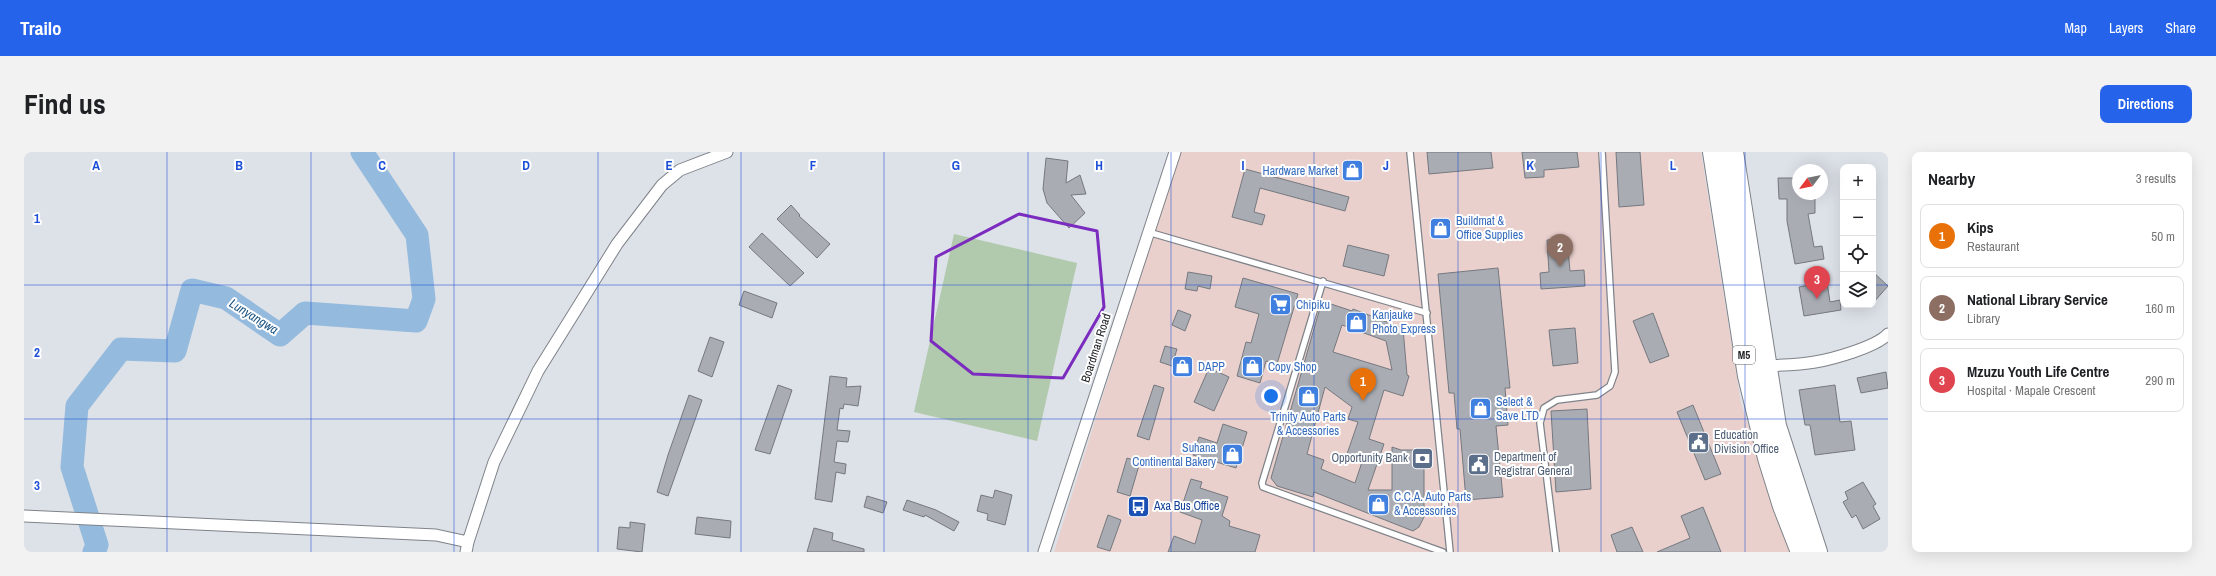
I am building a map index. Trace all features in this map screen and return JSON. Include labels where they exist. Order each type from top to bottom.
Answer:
[{"type":"highway","name":"M5","points":[[1713,152],[1748,376],[1768,458],[1783,506],[1801,552]]},
{"type":"highway","name":"M5","points":[[1733,152],[1765,366],[1776,426],[1818,552]]},
{"type":"street","points":[[24,516],[436,535],[467,547],[494,462],[538,371],[617,244],[662,185],[680,170],[727,152]]},
{"type":"street","name":"Boardman Road","points":[[1044,552],[1174,152]]},
{"type":"street","points":[[1765,366],[1816,362],[1865,347],[1884,338],[1888,334]]},
{"type":"lane","points":[[1410,152],[1450,552]]},
{"type":"lane","points":[[1556,552],[1540,422],[1544,408],[1557,400],[1597,395],[1610,386],[1614,372],[1602,152]]},
{"type":"lane","points":[[1147,232],[1323,281],[1427,313]]},
{"type":"lane","points":[[1323,281],[1262,487],[1443,552]]},
{"type":"highlighted area","points":[[1019,214],[1097,231],[1104,307],[1063,378],[973,374],[931,341],[936,257]]},
{"type":"shaded area","points":[[1179,152],[1701,152],[1741,403],[1789,552],[1054,552]]},
{"type":"green space","points":[[954,234],[1077,263],[1037,441],[914,412]]},
{"type":"building","points":[[1427,152],[1491,152],[1493,168],[1429,174]]},
{"type":"building","points":[[1522,152],[1577,152],[1579,167],[1544,170],[1544,177],[1525,178]]},
{"type":"building","points":[[1616,152],[1640,152],[1644,205],[1619,207]]},
{"type":"building","points":[[1046,158],[1068,161],[1066,183],[1080,175],[1086,194],[1071,195],[1085,213],[1069,228],[1047,203],[1043,189]]},
{"type":"building","points":[[1245,169],[1349,197],[1345,211],[1260,188],[1254,212],[1265,215],[1262,225],[1232,217]]},
{"type":"building","points":[[1778,178],[1792,178],[1792,200],[1815,200],[1815,213],[1808,214],[1814,247],[1822,246],[1824,259],[1795,264],[1787,221],[1787,199],[1779,199]]},
{"type":"building","points":[[791,205],[800,215],[799,216],[830,244],[817,258],[777,219]]},
{"type":"building","points":[[762,233],[804,273],[790,286],[749,247]]},
{"type":"building","points":[[1567,238],[1570,271],[1584,270],[1585,286],[1541,289],[1540,273],[1549,272],[1547,240]]},
{"type":"building","points":[[1348,245],[1389,255],[1384,276],[1343,266]]},
{"type":"building","points":[[1498,268],[1510,388],[1505,388],[1508,425],[1496,426],[1503,497],[1466,500],[1460,429],[1457,429],[1454,393],[1449,393],[1438,274]]},
{"type":"building","points":[[1188,272],[1212,276],[1210,289],[1198,286],[1197,291],[1185,289]]},
{"type":"building","points":[[1876,275],[1888,286],[1876,300]]},
{"type":"building","points":[[1243,278],[1298,294],[1277,364],[1266,361],[1260,383],[1237,376],[1246,342],[1251,343],[1259,314],[1235,307]]},
{"type":"building","points":[[1827,282],[1830,302],[1840,300],[1841,310],[1804,316],[1799,287]]},
{"type":"building","points":[[744,291],[777,303],[772,318],[739,305]]},
{"type":"building","points":[[1322,301],[1352,311],[1353,309],[1403,328],[1407,375],[1409,376],[1403,396],[1384,390],[1369,439],[1384,444],[1368,490],[1392,490],[1392,447],[1401,450],[1424,450],[1424,517],[1419,527],[1413,531],[1314,492],[1313,497],[1277,486],[1271,478]],"holes":[[[1342,325],[1386,341],[1392,370],[1333,352]],[[1325,387],[1352,407],[1348,419],[1358,422],[1346,457],[1362,462],[1355,483],[1321,469],[1324,460],[1307,454]]]},
{"type":"building","points":[[1178,310],[1191,315],[1185,331],[1172,325]]},
{"type":"building","points":[[1653,313],[1669,356],[1650,363],[1633,321]]},
{"type":"building","points":[[1575,328],[1578,363],[1553,366],[1549,330]]},
{"type":"building","points":[[710,337],[724,342],[712,377],[698,371]]},
{"type":"building","points":[[1165,346],[1177,349],[1172,366],[1160,362]]},
{"type":"building","points":[[1209,368],[1229,377],[1214,411],[1194,402]]},
{"type":"building","points":[[1886,372],[1888,388],[1861,393],[1857,378]]},
{"type":"building","points":[[830,376],[847,378],[846,387],[861,386],[858,406],[844,404],[843,409],[840,408],[837,430],[850,431],[848,442],[837,441],[834,462],[846,464],[845,474],[836,472],[832,502],[815,499]]},
{"type":"building","points":[[778,385],[792,390],[770,454],[755,450]]},
{"type":"building","points":[[1154,385],[1164,388],[1149,440],[1137,436]]},
{"type":"building","points":[[1835,385],[1840,422],[1851,421],[1855,450],[1815,455],[1810,425],[1805,425],[1799,390]]},
{"type":"building","points":[[689,395],[702,400],[668,496],[657,492]]},
{"type":"building","points":[[1693,405],[1721,474],[1705,480],[1677,412]]},
{"type":"building","points":[[1587,409],[1591,489],[1556,492],[1551,411]]},
{"type":"building","points":[[1223,424],[1247,432],[1236,468],[1193,455],[1199,437],[1217,443]]},
{"type":"building","points":[[1127,458],[1140,462],[1130,496],[1117,492]]},
{"type":"building","points":[[1191,479],[1202,482],[1200,488],[1228,497],[1222,516],[1230,521],[1229,526],[1260,535],[1255,552],[1168,552],[1174,536],[1195,544],[1202,520],[1180,512]]},
{"type":"building","points":[[1863,482],[1876,504],[1873,506],[1880,519],[1863,529],[1856,515],[1852,518],[1843,502],[1848,499],[1845,492]]},
{"type":"building","points":[[995,490],[1012,495],[1005,525],[987,520],[988,514],[977,511],[981,495],[993,498]]},
{"type":"building","points":[[867,496],[887,502],[883,513],[864,507]]},
{"type":"building","points":[[907,500],[936,510],[959,522],[954,531],[925,515],[924,517],[903,510]]},
{"type":"building","points":[[1703,507],[1721,552],[1657,552],[1690,538],[1681,516]]},
{"type":"building","points":[[1108,515],[1121,520],[1110,551],[1097,547]]},
{"type":"building","points":[[697,517],[731,521],[730,538],[695,534]]},
{"type":"building","points":[[630,522],[645,524],[642,552],[617,549],[619,527],[630,528]]},
{"type":"building","points":[[1632,527],[1643,552],[1617,552],[1611,535]]},
{"type":"building","points":[[814,528],[833,533],[832,540],[864,549],[864,552],[807,552]]},
{"type":"waterway","name":"Lunyangwa","points":[[94,552],[97,545],[72,467],[77,406],[121,349],[175,351],[192,290],[226,298],[280,335],[305,313],[416,321],[424,299],[417,235],[362,152]]},
{"type":"place","name":"Hardware Market","points":[[1353,171]]},
{"type":"place","name":"Buildmat & Office Supplies","points":[[1440,228]]},
{"type":"place","name":"National Library Service","points":[[1560,267]]},
{"type":"place","name":"Mzuzu Youth Life Centre","points":[[1817,299]]},
{"type":"place","name":"Chipiku","points":[[1281,305]]},
{"type":"place","name":"Kanjauke Photo Express","points":[[1356,322]]},
{"type":"place","name":"DAPP","points":[[1183,367]]},
{"type":"place","name":"Copy Shop","points":[[1252,367]]},
{"type":"place","name":"Trinity Auto Parts & Accessories","points":[[1308,396]]},
{"type":"place","name":"Kips","points":[[1363,401]]},
{"type":"place","name":"Select & Save LTD","points":[[1480,409]]},
{"type":"place","name":"Education Division Office","points":[[1699,442]]},
{"type":"place","name":"Suhana Continental Bakery","points":[[1232,455]]},
{"type":"place","name":"Opportunity Bank","points":[[1423,458]]},
{"type":"place","name":"Department of Registrar General","points":[[1479,464]]},
{"type":"place","name":"C.C.A. Auto Parts & Accessories","points":[[1378,504]]},
{"type":"place","name":"Axa Bus Office","points":[[1139,506]]}]
